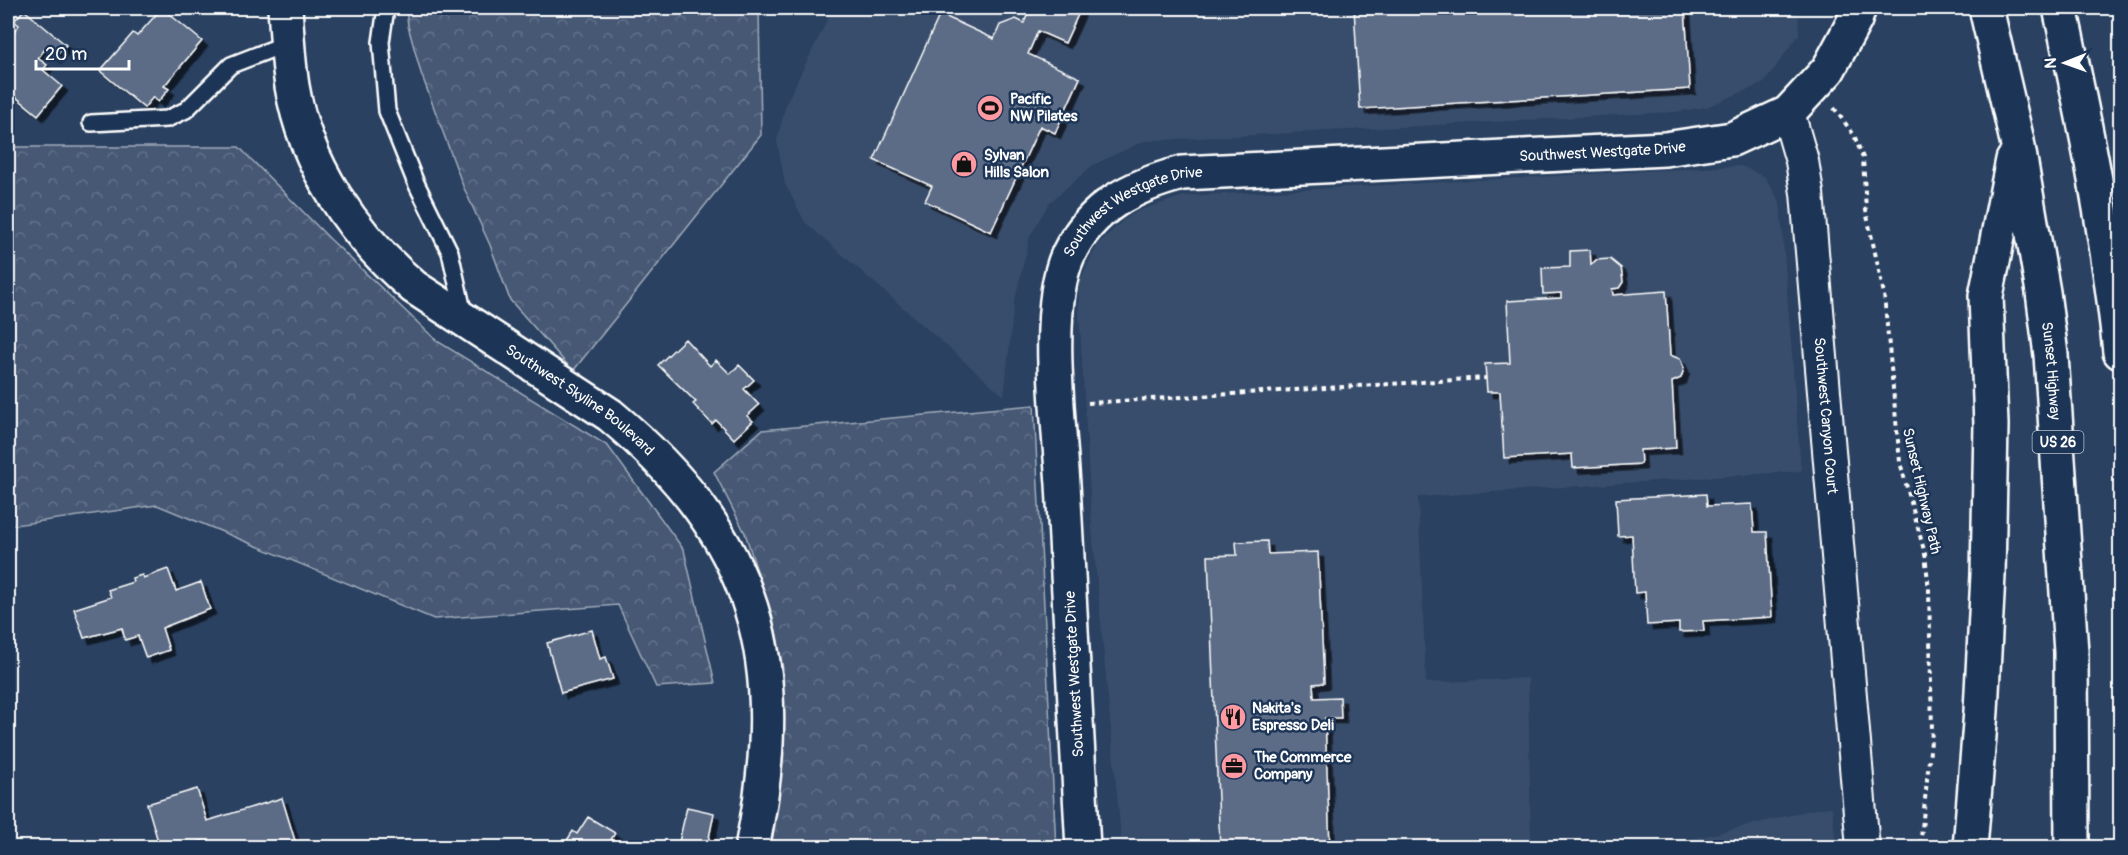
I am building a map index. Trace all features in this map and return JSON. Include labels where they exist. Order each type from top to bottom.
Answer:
[{"type":"main road","name":"Southwest Skyline Boulevard","points":[[285,8],[293,88],[317,163],[341,206],[390,267],[414,287],[610,415],[636,437],[684,487],[727,548],[741,579],[765,669],[767,745],[752,848]]},
{"type":"main road","points":[[1788,113],[1813,86],[1840,48],[1859,8]]},
{"type":"main road","name":"Sunset Highway","points":[[1986,8],[2017,141],[2043,292],[2052,367],[2071,652],[2072,848]]},
{"type":"main road","points":[[2060,8],[2096,173],[2111,264],[2121,352]]},
{"type":"main road","name":"Southwest Westgate Drive","points":[[1083,848],[1061,451],[1056,307],[1067,257],[1078,236],[1096,215],[1127,192],[1182,173],[1665,149],[1732,139],[1788,113]]},
{"type":"main road","points":[[1970,848],[1981,711],[1988,575],[1991,425],[1986,296],[2017,141]]},
{"type":"main road","points":[[2096,173],[2121,222]]},
{"type":"street","name":"Southwest Canyon Court","points":[[1788,113],[1802,161],[1807,193],[1863,848]]},
{"type":"lane","points":[[386,8],[381,42],[387,111],[415,181],[450,252],[465,321]]},
{"type":"lane","points":[[92,123],[167,119],[186,110],[231,65],[288,43]]},
{"type":"path","name":"Sunset Highway Path","points":[[1813,86],[1854,135],[1863,158],[1866,211],[1884,294],[1900,462],[1925,554],[1929,590],[1932,731],[1920,848]]},
{"type":"path","points":[[1079,404],[1486,378]]},
{"type":"shaded area","points":[[833,8],[1798,8],[1799,34],[1764,83],[1706,107],[1674,112],[1144,141],[1093,165],[1049,203],[1030,236],[1014,303],[1004,396],[805,222],[785,184],[777,141],[786,104]]},
{"type":"shaded area","points":[[1741,166],[1765,177],[1780,202],[1801,471],[1418,497],[1426,683],[1528,678],[1531,847],[1122,847],[1092,528],[1079,309],[1079,282],[1098,244],[1124,220],[1138,211],[1184,196]]},
{"type":"shaded area","points":[[1832,807],[1836,847],[1661,847],[1819,808]]},
{"type":"green space","points":[[406,8],[759,8],[761,135],[573,371],[510,300],[490,245],[463,186],[421,73],[408,26]]},
{"type":"green space","points":[[8,147],[239,147],[330,239],[437,341],[608,446],[684,550],[715,683],[656,687],[618,605],[434,619],[157,505],[8,526]]},
{"type":"green space","points":[[1034,405],[1056,847],[768,847],[783,751],[783,669],[776,631],[745,533],[714,472],[762,430]]},
{"type":"building","points":[[162,8],[202,41],[164,86],[169,89],[158,102],[153,97],[144,108],[100,71],[133,33],[137,36]]},
{"type":"building","points":[[1030,8],[1081,8],[1065,43],[1038,31],[1028,54],[1080,78],[1055,133],[1040,126],[991,232],[925,201],[932,186],[874,160],[940,14],[994,39],[1000,25],[1016,19],[1024,23]]},
{"type":"building","points":[[1354,8],[1685,8],[1690,89],[1360,109]]},
{"type":"building","points":[[24,10],[66,45],[55,57],[45,49],[38,58],[47,65],[43,70],[62,86],[38,115],[10,92],[8,86],[8,39],[19,25],[14,21]]},
{"type":"building","points":[[1590,250],[1591,265],[1596,260],[1610,259],[1621,268],[1623,282],[1619,288],[1612,289],[1613,295],[1666,291],[1670,355],[1680,359],[1684,368],[1681,378],[1672,382],[1676,448],[1640,450],[1641,464],[1573,468],[1572,454],[1504,458],[1500,392],[1487,392],[1485,364],[1510,363],[1507,301],[1561,298],[1561,293],[1543,294],[1542,268],[1570,267],[1570,251]]},
{"type":"building","points":[[685,339],[710,366],[716,360],[730,374],[739,365],[754,380],[744,389],[759,405],[747,416],[753,421],[734,439],[716,420],[712,424],[693,404],[696,402],[658,365]]},
{"type":"building","points":[[1706,494],[1707,506],[1752,504],[1754,532],[1767,532],[1772,617],[1703,621],[1704,631],[1679,632],[1679,623],[1647,625],[1645,592],[1635,593],[1632,535],[1618,536],[1616,499]]},
{"type":"building","points":[[1267,541],[1268,554],[1318,552],[1324,683],[1313,684],[1314,698],[1340,697],[1341,718],[1325,718],[1330,848],[1220,848],[1208,556],[1237,555],[1236,542]]},
{"type":"building","points":[[168,569],[176,591],[201,582],[210,609],[162,628],[169,650],[146,658],[138,636],[125,640],[122,628],[84,638],[74,609],[111,597],[108,590],[133,582],[132,578],[142,575],[143,578]]},
{"type":"building","points":[[592,630],[600,659],[606,657],[613,679],[561,693],[547,643]]},
{"type":"building","points":[[197,789],[207,821],[282,798],[296,844],[284,848],[204,848],[202,841],[181,848],[160,848],[147,804]]},
{"type":"building","points":[[687,807],[714,813],[707,848],[679,842]]},
{"type":"building","points":[[588,817],[615,833],[606,848],[562,848],[573,831],[577,834]]},
{"type":"place","name":"Pacific NW Pilates","points":[[990,108]]},
{"type":"place","name":"Sylvan Hills Salon","points":[[964,164]]},
{"type":"place","name":"Nakita's Espresso Deli","points":[[1233,717]]},
{"type":"place","name":"The Commerce Company","points":[[1234,766]]}]
